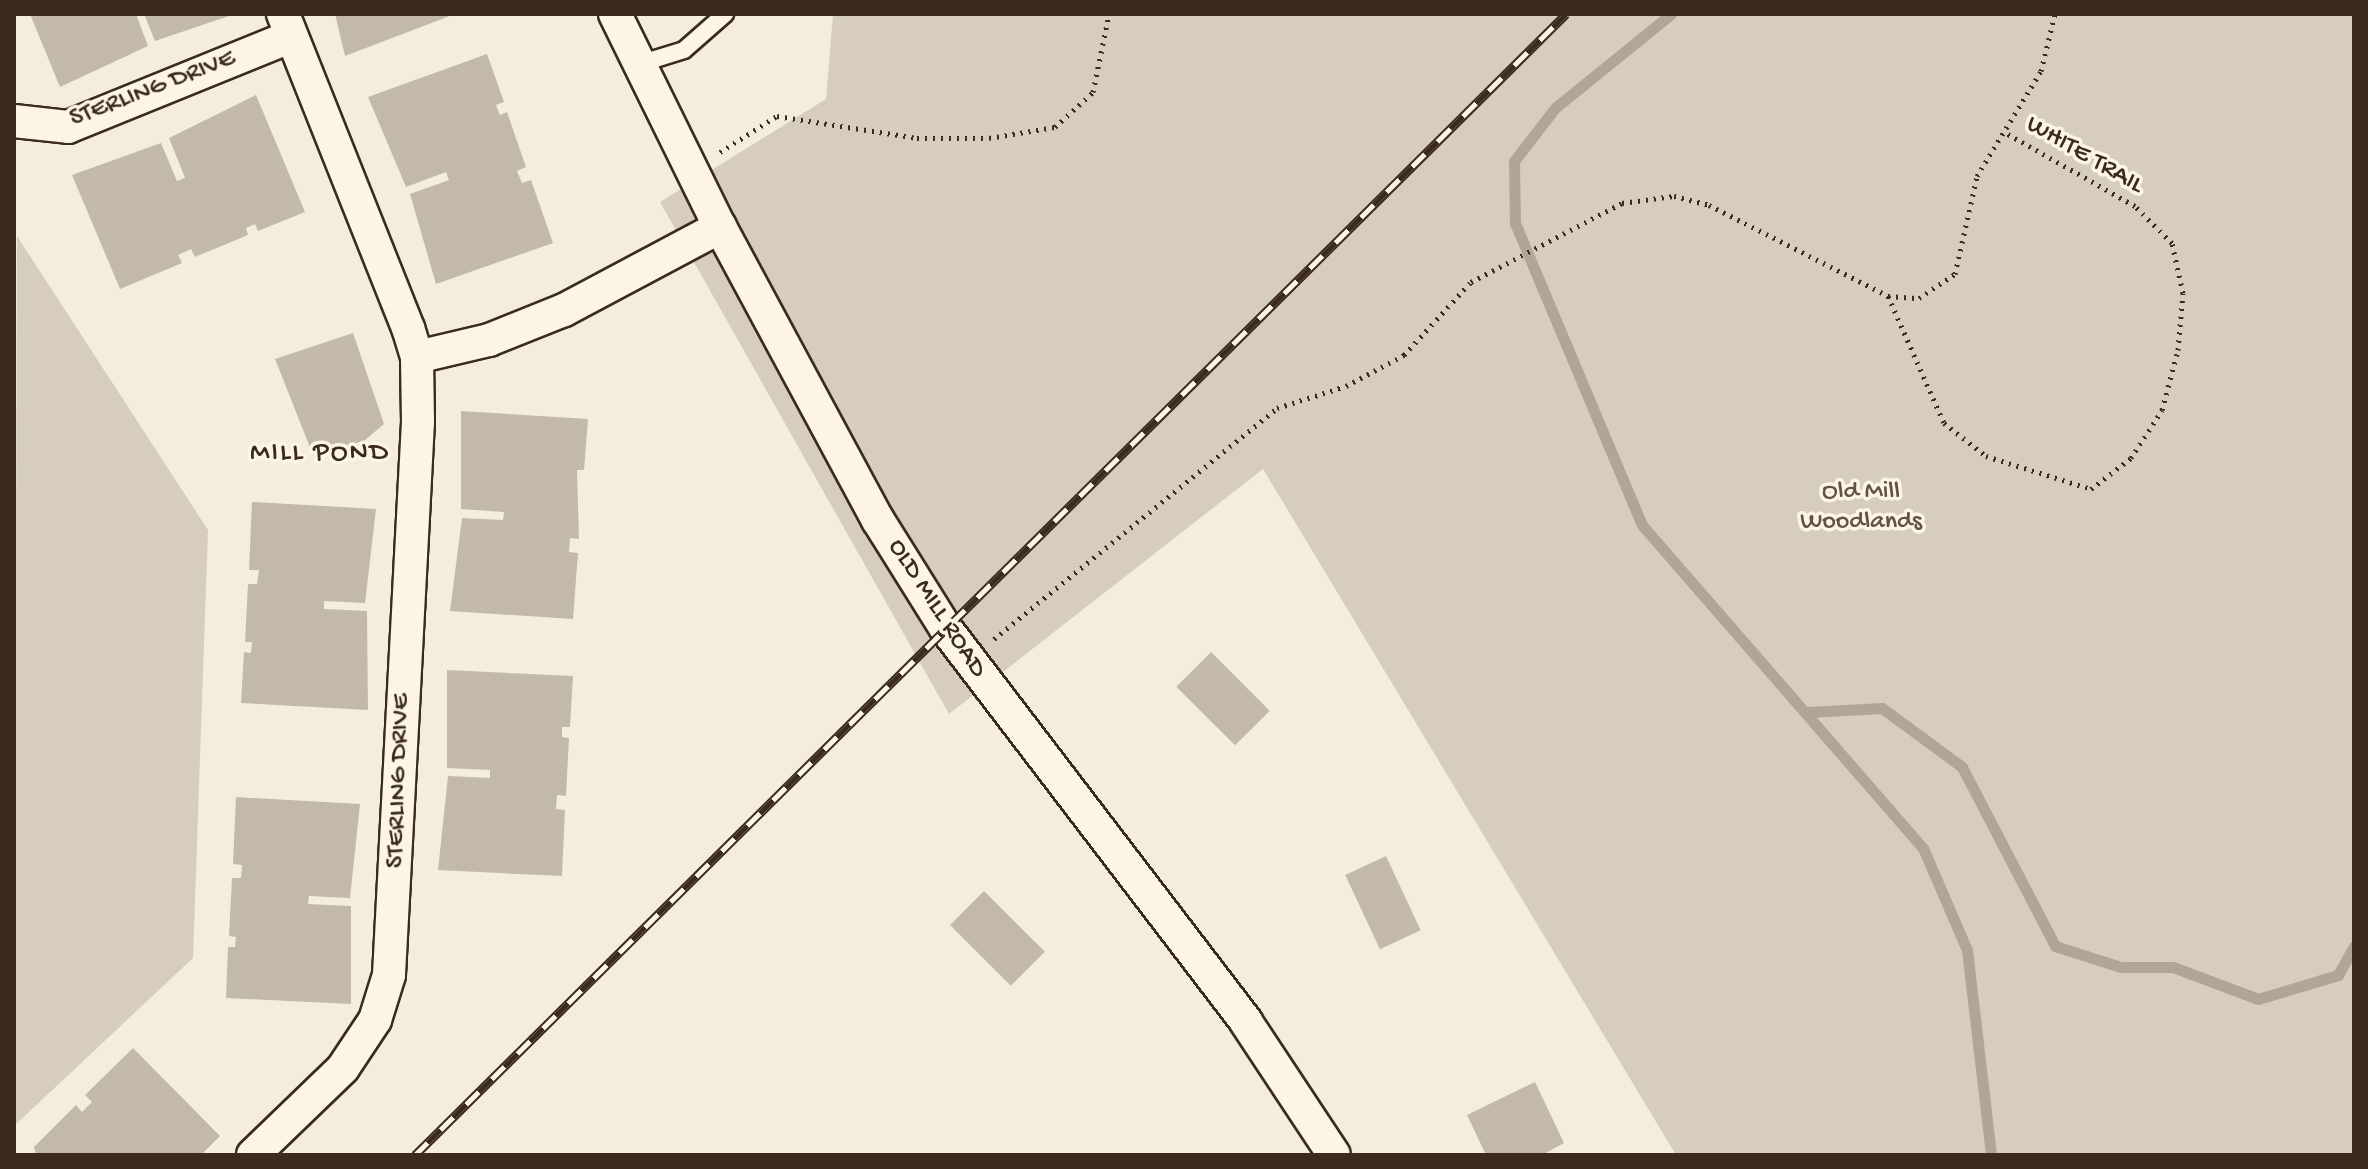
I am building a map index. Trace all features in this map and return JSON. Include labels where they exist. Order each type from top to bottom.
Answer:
[{"type":"street","name":"OLD MILL ROAD","points":[[615,14],[720,227],[878,520],[968,661],[1237,1009],[1334,1155]]},
{"type":"street","name":"STERLING DRIVE","points":[[14,121],[68,127],[286,25],[417,357],[389,975],[375,1020],[343,1068],[253,1155]]},
{"type":"street","points":[[417,357],[489,340],[564,310],[720,227]]},
{"type":"lane","points":[[639,64],[684,50],[725,14]]},
{"type":"path","points":[[691,169],[777,116],[917,138],[989,138],[1055,127],[1093,92],[1109,14]]},
{"type":"path","points":[[968,661],[1277,408],[1346,386],[1404,355],[1471,282],[1547,237],[1622,203],[1674,196],[1709,205],[1888,296],[1919,298],[1955,274],[1977,176],[2041,71],[2055,14]]},
{"type":"path","name":"WHITE TRAIL","points":[[1888,296],[1944,423],[1986,456],[2091,489],[2131,458],[2162,410],[2178,350],[2183,293],[2172,243],[2135,206],[2006,133]]},
{"type":"green space","name":"Old Mill Woodlands","points":[[833,14],[2354,14],[2354,1155],[1676,1155],[1263,469],[949,714],[660,202],[826,99]]},
{"type":"green space","points":[[17,236],[208,530],[193,958],[14,1126]]},
{"type":"building","points":[[30,14],[136,14],[148,46],[60,87]]},
{"type":"building","points":[[144,14],[235,14],[155,41]]},
{"type":"building","points":[[335,14],[455,14],[345,56]]},
{"type":"building","points":[[487,54],[504,102],[496,105],[500,115],[507,112],[526,167],[517,171],[522,183],[531,180],[553,243],[436,284],[410,194],[449,180],[446,172],[406,187],[368,97]]},
{"type":"building","points":[[256,95],[305,212],[258,231],[255,224],[246,228],[248,235],[195,257],[191,249],[178,255],[182,263],[120,289],[72,175],[161,143],[177,181],[185,178],[169,138]]},
{"type":"building","points":[[353,333],[384,424],[364,441],[313,455],[275,359]]},
{"type":"building","points":[[461,411],[588,419],[584,470],[577,470],[579,539],[570,538],[569,552],[578,553],[573,619],[450,611],[462,518],[503,520],[504,512],[461,509]]},
{"type":"building","points":[[252,502],[376,509],[365,603],[324,601],[324,609],[367,611],[368,710],[241,703],[244,652],[251,653],[252,642],[245,642],[248,584],[257,584],[259,570],[249,570]]},
{"type":"building","points":[[1211,652],[1270,711],[1235,745],[1176,687]]},
{"type":"building","points":[[447,670],[573,676],[570,727],[562,727],[562,737],[569,738],[566,796],[557,795],[556,809],[565,810],[562,876],[438,870],[448,776],[490,778],[490,770],[447,768]]},
{"type":"building","points":[[236,797],[360,804],[350,898],[309,896],[308,904],[351,906],[351,1004],[226,998],[228,947],[235,947],[236,937],[229,936],[232,878],[241,878],[242,865],[233,864]]},
{"type":"building","points":[[1386,856],[1421,930],[1380,949],[1345,875]]},
{"type":"building","points":[[984,891],[1045,952],[1011,986],[950,925]]},
{"type":"building","points":[[133,1048],[220,1136],[201,1155],[36,1155],[34,1147],[76,1105],[82,1112],[92,1102],[85,1095]]},
{"type":"building","points":[[1535,1082],[1564,1143],[1542,1155],[1486,1155],[1467,1115]]},
{"type":"waterway","points":[[1671,14],[1555,108],[1514,161],[1515,223],[1642,525],[1923,848],[1967,950],[1991,1155]]},
{"type":"waterway","points":[[1808,712],[1882,708],[1962,767],[2055,946],[2121,967],[2173,967],[2258,999],[2338,975],[2354,946]]},
{"type":"railway","points":[[415,1155],[1566,14]]},
{"type":"district","name":"MILL POND","points":[[320,454]]}]
